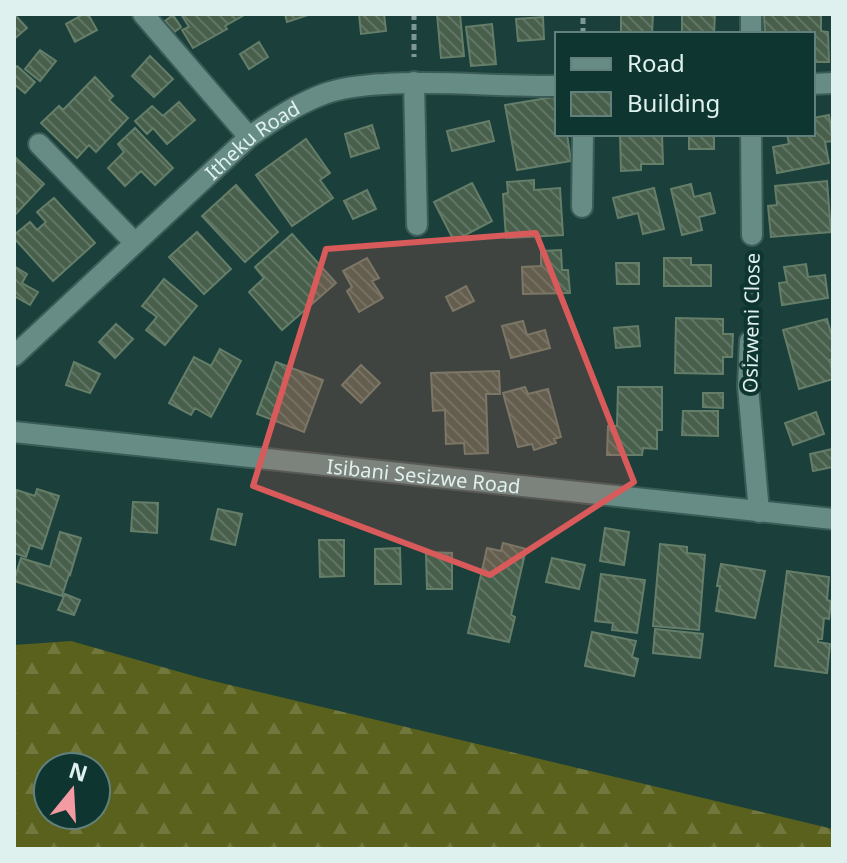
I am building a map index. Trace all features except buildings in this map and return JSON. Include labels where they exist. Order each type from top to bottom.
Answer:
[{"type":"street","points":[[143,14],[249,137]]},
{"type":"street","points":[[414,82],[417,225]]},
{"type":"street","name":"Itheku Road","points":[[14,356],[249,137],[280,115],[324,94],[346,88],[414,82],[555,86]]},
{"type":"street","points":[[582,207],[583,136]]},
{"type":"street","name":"Osizweni Close","points":[[751,136],[752,235]]},
{"type":"street","points":[[39,144],[134,242]]},
{"type":"street","name":"Osizweni Close","points":[[750,341],[748,387],[759,512]]},
{"type":"street","name":"Isibani Sesizwe Road","points":[[14,432],[833,519]]},
{"type":"path","points":[[414,14],[414,82]]},
{"type":"path","name":"Osizweni Close","points":[[750,341],[752,235]]},
{"type":"highlighted area","points":[[536,233],[634,482],[490,575],[253,486],[326,249]]},
{"type":"green space","points":[[71,641],[201,678],[833,829],[833,849],[14,849],[14,645]]}]
